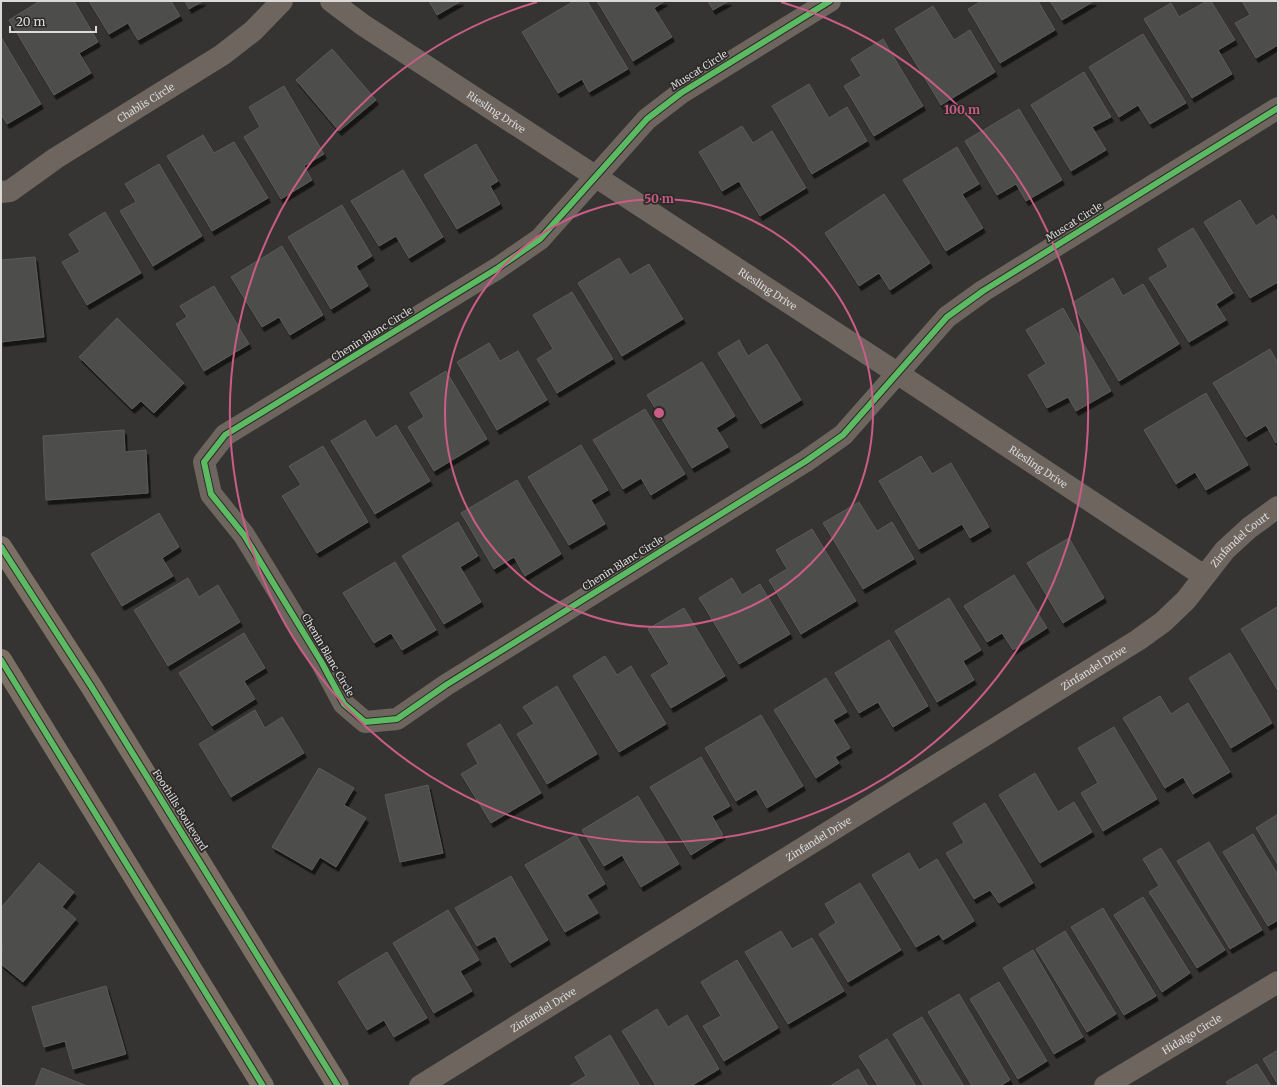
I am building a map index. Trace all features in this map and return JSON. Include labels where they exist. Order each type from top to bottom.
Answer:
[{"type":"main road","name":"Foothills Boulevard","points":[[1,547],[79,666],[338,1086]]},
{"type":"main road","points":[[1,660],[263,1086]]},
{"type":"street","name":"Chablis Circle","points":[[1,192],[10,191],[56,158],[222,55],[253,31],[282,1]]},
{"type":"street","name":"Riesling Drive","points":[[331,1],[363,25],[596,176],[1204,576]]},
{"type":"street","name":"Muscat Circle","points":[[596,176],[647,119],[681,93],[830,1]]},
{"type":"street","name":"Muscat Circle","points":[[897,374],[947,317],[983,291],[1278,108]]},
{"type":"street","name":"Chenin Blanc Circle","points":[[596,176],[540,239],[498,268],[224,435],[204,462],[211,494],[244,535],[322,663],[344,704],[365,722],[397,719],[446,685],[806,461],[843,435],[897,374]]},
{"type":"street","name":"Zinfandel Court","points":[[1204,576],[1224,550],[1249,528],[1278,507]]},
{"type":"street","name":"Zinfandel Drive","points":[[420,1086],[1138,640],[1163,622],[1181,605],[1204,576]]},
{"type":"street","name":"Hidalgo Circle","points":[[1105,1086],[1278,982]]},
{"type":"building","points":[[40,1],[74,1],[98,42],[79,53],[91,73],[54,95],[9,20]]},
{"type":"building","points":[[89,1],[171,1],[180,16],[138,40],[128,23],[109,34]]},
{"type":"building","points":[[185,1],[203,1],[189,9]]},
{"type":"building","points":[[429,1],[461,1],[437,15]]},
{"type":"building","points":[[574,1],[587,1],[628,69],[589,92],[582,79],[558,93],[522,32]]},
{"type":"building","points":[[597,1],[665,1],[654,8],[672,37],[633,61]]},
{"type":"building","points":[[708,1],[729,1],[713,10]]},
{"type":"building","points":[[982,1],[1038,1],[1055,30],[1000,63],[968,9]]},
{"type":"building","points":[[1050,1],[1094,1],[1062,20]]},
{"type":"building","points":[[1207,1],[1211,1],[1235,40],[1218,50],[1232,74],[1192,98],[1144,19],[1171,3],[1179,17]]},
{"type":"building","points":[[1242,1],[1278,1],[1278,45],[1256,58],[1235,23],[1250,15]]},
{"type":"building","points":[[933,6],[954,40],[970,30],[995,72],[941,105],[895,29]]},
{"type":"building","points":[[1143,34],[1186,103],[1150,124],[1138,105],[1119,117],[1089,67]]},
{"type":"building","points":[[1,37],[41,104],[7,124],[1,114]]},
{"type":"building","points":[[883,39],[923,106],[874,136],[844,86],[861,76],[851,59]]},
{"type":"building","points":[[332,49],[376,100],[339,131],[296,80]]},
{"type":"building","points":[[1084,72],[1111,117],[1092,127],[1106,150],[1071,171],[1031,105]]},
{"type":"building","points":[[809,84],[829,118],[847,107],[867,141],[812,174],[772,106]]},
{"type":"building","points":[[284,86],[324,154],[304,166],[312,180],[281,199],[244,137],[260,127],[249,107]]},
{"type":"building","points":[[1019,109],[1062,180],[1026,201],[1016,184],[997,195],[965,141]]},
{"type":"building","points":[[742,126],[753,143],[772,131],[806,188],[760,216],[739,181],[722,191],[699,152]]},
{"type":"building","points":[[203,135],[214,153],[234,142],[268,198],[212,231],[167,156]]},
{"type":"building","points":[[476,144],[498,181],[490,186],[500,204],[457,229],[424,175]]},
{"type":"building","points":[[957,147],[979,184],[962,194],[983,228],[946,251],[903,180]]},
{"type":"building","points":[[159,164],[202,236],[153,266],[120,211],[136,202],[125,184]]},
{"type":"building","points":[[403,170],[443,237],[409,258],[396,236],[379,246],[351,201]]},
{"type":"building","points":[[884,194],[930,263],[890,290],[879,273],[859,286],[825,233]]},
{"type":"building","points":[[1240,200],[1256,226],[1273,215],[1278,223],[1278,282],[1250,298],[1204,222]]},
{"type":"building","points":[[342,205],[372,256],[356,266],[368,286],[331,309],[288,237]]},
{"type":"building","points":[[105,212],[141,273],[87,305],[62,262],[80,252],[69,234]]},
{"type":"building","points":[[1193,228],[1233,293],[1216,304],[1226,320],[1189,342],[1149,278],[1168,267],[1158,249]]},
{"type":"building","points":[[282,246],[323,315],[290,335],[279,317],[262,327],[231,277]]},
{"type":"building","points":[[35,257],[44,337],[1,342],[1,260]]},
{"type":"building","points":[[619,258],[630,275],[649,264],[683,319],[622,356],[578,283]]},
{"type":"building","points":[[1113,278],[1123,296],[1143,284],[1179,344],[1119,381],[1072,303]]},
{"type":"building","points":[[214,286],[249,344],[204,371],[176,324],[187,317],[180,306]]},
{"type":"building","points":[[572,292],[613,359],[557,393],[537,359],[553,349],[533,315]]},
{"type":"building","points":[[1063,308],[1111,391],[1076,411],[1068,397],[1047,408],[1028,375],[1046,364],[1026,330]]},
{"type":"building","points":[[117,318],[184,383],[154,413],[141,401],[132,409],[79,357]]},
{"type":"building","points":[[739,340],[748,356],[767,344],[801,400],[761,424],[718,353]]},
{"type":"building","points":[[489,343],[500,361],[518,351],[547,400],[497,430],[457,362]]},
{"type":"building","points":[[1270,349],[1278,363],[1278,441],[1276,443],[1266,425],[1246,437],[1213,383]]},
{"type":"building","points":[[702,362],[735,416],[716,428],[728,447],[692,468],[647,395]]},
{"type":"building","points":[[446,371],[487,439],[434,471],[408,427],[424,417],[410,393]]},
{"type":"building","points":[[1206,393],[1248,465],[1206,490],[1195,472],[1176,484],[1144,430]]},
{"type":"building","points":[[645,409],[685,474],[651,495],[641,478],[623,489],[593,440]]},
{"type":"building","points":[[365,420],[376,438],[396,425],[430,481],[375,514],[331,441]]},
{"type":"building","points":[[124,430],[125,452],[146,450],[148,493],[46,500],[43,436]]},
{"type":"building","points":[[581,445],[608,490],[591,500],[605,524],[569,545],[528,477]]},
{"type":"building","points":[[323,446],[368,522],[317,553],[282,496],[301,485],[289,466]]},
{"type":"building","points":[[921,456],[932,474],[951,463],[989,527],[970,538],[962,524],[919,549],[879,481]]},
{"type":"building","points":[[517,480],[561,554],[525,576],[514,557],[494,569],[461,513]]},
{"type":"building","points":[[859,502],[877,531],[892,522],[914,559],[863,589],[823,523]]},
{"type":"building","points":[[159,513],[179,547],[162,558],[173,576],[122,606],[91,554]]},
{"type":"building","points":[[458,522],[478,556],[460,567],[481,602],[444,624],[402,556]]},
{"type":"building","points":[[812,529],[856,601],[801,634],[769,580],[787,569],[776,550]]},
{"type":"building","points":[[1069,538],[1104,598],[1063,623],[1027,563]]},
{"type":"building","points":[[395,562],[436,630],[402,650],[391,633],[374,643],[343,593]]},
{"type":"building","points":[[1014,575],[1047,628],[1013,650],[1002,633],[987,642],[964,606]]},
{"type":"building","points":[[188,578],[199,597],[218,585],[240,622],[168,666],[134,610]]},
{"type":"building","points":[[732,578],[742,595],[760,584],[790,634],[739,664],[699,598]]},
{"type":"building","points":[[949,598],[981,650],[963,661],[974,680],[937,702],[895,631]]},
{"type":"building","points":[[1277,607],[1278,609],[1278,691],[1241,629]]},
{"type":"building","points":[[684,608],[725,676],[671,708],[651,675],[669,664],[648,629]]},
{"type":"building","points":[[244,633],[265,668],[244,681],[255,699],[212,726],[179,673]]},
{"type":"building","points":[[889,640],[928,706],[893,727],[878,702],[859,713],[835,673]]},
{"type":"building","points":[[1230,653],[1272,723],[1231,748],[1189,678]]},
{"type":"building","points":[[605,656],[617,675],[631,666],[666,724],[619,752],[573,676]]},
{"type":"building","points":[[826,678],[847,712],[833,720],[850,748],[835,757],[839,763],[816,778],[774,710]]},
{"type":"building","points":[[557,686],[597,754],[547,784],[517,734],[534,724],[523,707]]},
{"type":"building","points":[[1160,696],[1171,714],[1188,703],[1230,772],[1193,794],[1183,777],[1165,788],[1123,718]]},
{"type":"building","points":[[255,710],[265,728],[282,717],[304,753],[231,797],[199,744]]},
{"type":"building","points":[[761,715],[803,786],[767,808],[756,789],[736,801],[705,748]]},
{"type":"building","points":[[500,724],[541,793],[491,823],[461,774],[478,764],[467,744]]},
{"type":"building","points":[[1114,727],[1157,799],[1103,831],[1081,793],[1098,783],[1078,748]]},
{"type":"building","points":[[701,757],[730,806],[712,816],[723,835],[691,855],[650,787]]},
{"type":"building","points":[[319,768],[354,788],[344,805],[366,818],[336,867],[320,857],[312,870],[272,847]]},
{"type":"building","points":[[1035,773],[1058,812],[1074,802],[1092,832],[1040,863],[999,795]]},
{"type":"building","points":[[428,785],[443,853],[400,862],[385,795]]},
{"type":"building","points":[[638,796],[679,864],[641,887],[622,855],[604,866],[582,830]]},
{"type":"building","points":[[985,803],[1033,883],[999,903],[990,890],[974,899],[946,853],[964,843],[953,823]]},
{"type":"building","points":[[1278,814],[1278,865],[1256,828]]},
{"type":"building","points":[[1253,834],[1278,875],[1278,920],[1268,926],[1223,852]]},
{"type":"building","points":[[576,835],[605,884],[587,895],[598,913],[565,932],[525,865]]},
{"type":"building","points":[[1209,842],[1262,930],[1230,949],[1177,861]]},
{"type":"building","points":[[1161,848],[1225,950],[1197,968],[1149,892],[1159,886],[1143,859]]},
{"type":"building","points":[[909,853],[919,870],[937,859],[974,921],[943,940],[939,934],[916,947],[872,875]]},
{"type":"building","points":[[39,863],[74,892],[62,907],[76,919],[23,982],[1,964],[3,942],[1,941],[1,908]]},
{"type":"building","points":[[511,876],[548,940],[510,963],[495,936],[477,946],[455,908]]},
{"type":"building","points":[[860,883],[901,950],[848,982],[819,934],[836,923],[825,904]]},
{"type":"building","points":[[1143,897],[1190,973],[1162,992],[1114,915]]},
{"type":"building","points":[[1103,908],[1156,996],[1124,1015],[1071,927]]},
{"type":"building","points":[[448,910],[479,960],[460,971],[472,991],[434,1013],[393,943]]},
{"type":"building","points":[[781,931],[792,949],[812,938],[844,991],[788,1024],[745,952]]},
{"type":"building","points":[[1065,931],[1116,1014],[1087,1032],[1036,949]]},
{"type":"building","points":[[1033,950],[1083,1037],[1054,1054],[1003,968]]},
{"type":"building","points":[[387,952],[427,1018],[394,1037],[384,1020],[367,1030],[338,982]]},
{"type":"building","points":[[737,960],[778,1028],[724,1061],[703,1026],[721,1016],[701,982]]},
{"type":"building","points":[[999,982],[1047,1061],[1018,1079],[970,999]]},
{"type":"building","points":[[106,986],[126,1054],[73,1069],[65,1041],[44,1047],[32,1007]]},
{"type":"building","points":[[959,994],[1010,1080],[1000,1086],[972,1086],[928,1012]]},
{"type":"building","points":[[657,1009],[668,1027],[687,1015],[719,1069],[691,1086],[656,1086],[622,1031]]},
{"type":"building","points":[[922,1017],[964,1086],[924,1086],[893,1034]]},
{"type":"building","points":[[610,1035],[640,1086],[569,1086],[586,1076],[575,1057]]},
{"type":"building","points":[[887,1039],[916,1086],[878,1086],[859,1056]]},
{"type":"building","points":[[1278,1050],[1278,1085],[1263,1059]]},
{"type":"building","points":[[1257,1064],[1271,1086],[1229,1086],[1226,1082]]},
{"type":"building","points":[[42,1068],[87,1086],[35,1086]]},
{"type":"building","points":[[858,1069],[868,1086],[830,1086]]},
{"type":"cycle path","points":[[830,1],[681,93],[647,119],[540,239],[498,268],[225,435],[204,462],[211,494],[244,535],[322,663],[344,704],[365,722],[397,719],[446,685],[806,461],[843,435],[947,317],[983,291],[1278,108]]},
{"type":"cycle path","points":[[1,547],[91,686],[338,1086]]},
{"type":"cycle path","points":[[1,660],[263,1086]]}]
